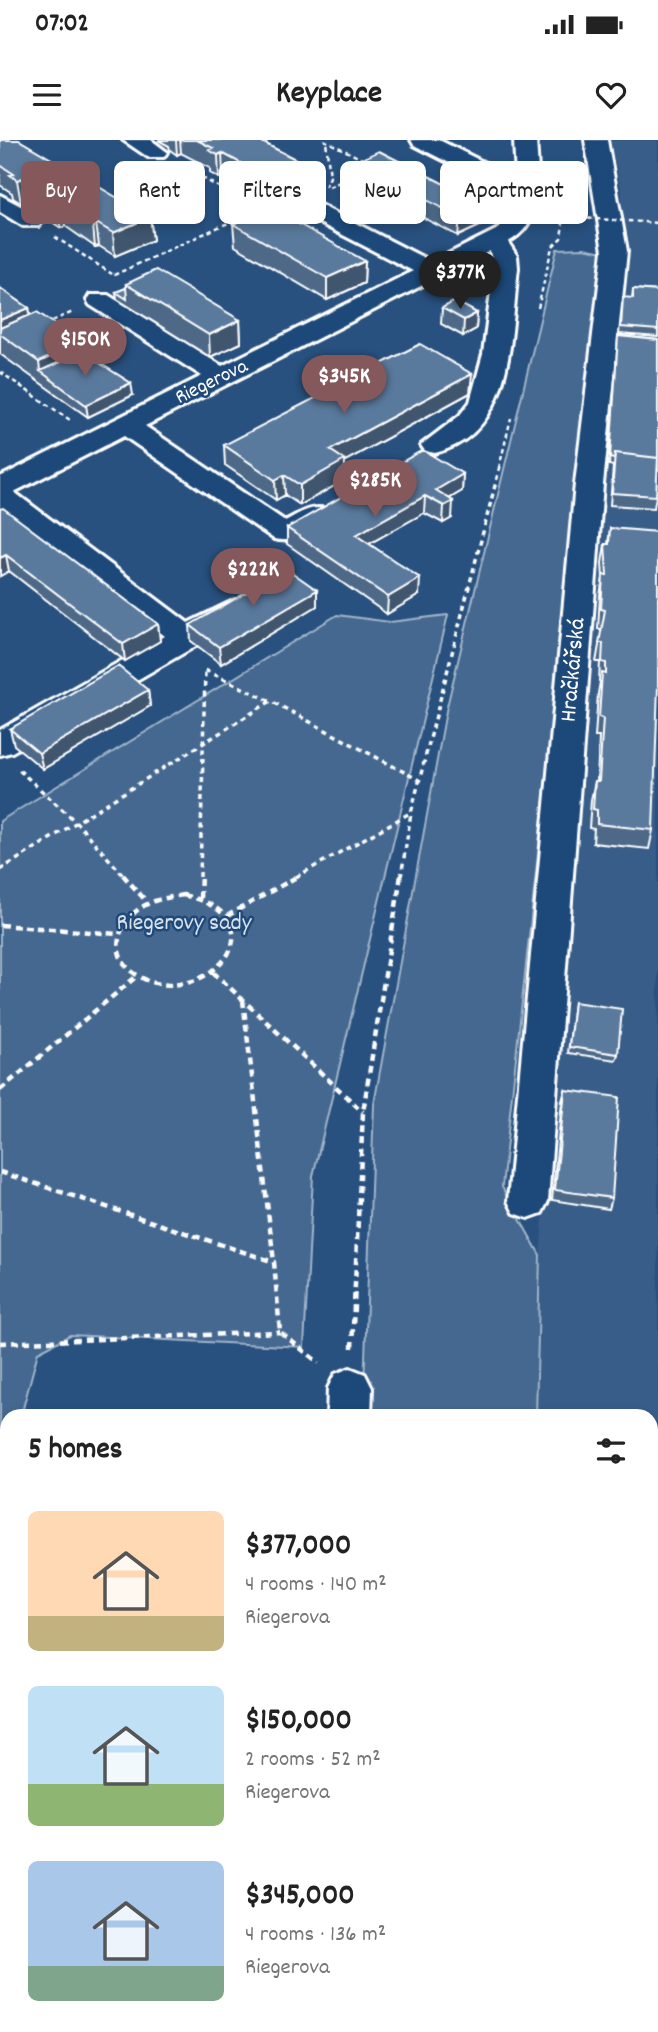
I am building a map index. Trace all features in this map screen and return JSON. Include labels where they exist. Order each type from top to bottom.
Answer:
[{"type":"street","points":[[134,140],[156,152]]},
{"type":"street","points":[[422,140],[463,161]]},
{"type":"street","points":[[435,444],[462,428],[483,404],[502,292],[505,256],[501,228],[526,207],[525,140]]},
{"type":"street","name":"Hračkářská","points":[[528,1201],[589,484],[615,251],[596,140]]},
{"type":"street","points":[[0,202],[21,215]]},
{"type":"street","points":[[326,205],[442,268],[502,292]]},
{"type":"street","name":"Riegerova","points":[[0,488],[442,268],[501,228]]},
{"type":"street","points":[[99,300],[223,378]]},
{"type":"street","points":[[125,425],[285,533],[317,515]]},
{"type":"street","points":[[0,495],[178,641]]},
{"type":"street","points":[[4,745],[178,641],[256,598]]},
{"type":"path","points":[[324,140],[365,161]]},
{"type":"path","points":[[156,152],[219,187]]},
{"type":"path","points":[[326,190],[340,182]]},
{"type":"path","points":[[326,199],[329,187]]},
{"type":"path","points":[[536,313],[552,247],[561,238],[564,217],[658,223]]},
{"type":"path","points":[[36,224],[114,275]]},
{"type":"path","points":[[114,275],[226,224]]},
{"type":"path","points":[[37,327],[113,294],[114,275]]},
{"type":"path","points":[[0,372],[97,439]]},
{"type":"path","points":[[350,1402],[363,1112],[411,813],[470,592],[514,406]]},
{"type":"path","points":[[178,641],[205,671],[271,701],[419,780]]},
{"type":"path","points":[[200,898],[205,671]]},
{"type":"path","points":[[0,870],[271,701]]},
{"type":"path","points":[[4,745],[147,902]]},
{"type":"path","points":[[227,916],[411,813]]},
{"type":"path","points":[[183,895],[200,898],[216,905],[227,916],[233,930],[233,945],[226,960],[213,972],[195,981],[155,983],[137,976],[124,964],[117,950],[117,934],[128,916],[147,902],[183,895]]},
{"type":"path","points":[[0,925],[117,934]]},
{"type":"path","points":[[213,972],[363,1112]]},
{"type":"path","points":[[0,1090],[137,976]]},
{"type":"path","points":[[243,1000],[280,1332],[350,1402]]},
{"type":"path","points":[[0,1171],[274,1262]]},
{"type":"path","points":[[0,1343],[280,1332]]},
{"type":"shaded area","points":[[609,140],[658,140],[658,1409],[536,1409],[540,1255],[621,296],[624,221],[621,186]]},
{"type":"green space","points":[[584,248],[603,252],[502,1187],[540,1255],[536,1409],[363,1409],[374,1104],[446,711],[557,249]]},
{"type":"green space","name":"Riegerovy sady","points":[[337,615],[390,622],[448,615],[313,1176],[304,1347],[70,1335],[38,1352],[23,1409],[0,1409],[0,821]]},
{"type":"building","points":[[0,140],[19,140],[55,161],[21,161],[21,178],[17,180],[10,175],[14,174],[0,165]]},
{"type":"building","points":[[197,140],[258,140],[299,161],[237,161],[209,150],[213,148]]},
{"type":"building","points":[[379,151],[399,161],[357,161]]},
{"type":"building","points":[[426,175],[440,182],[440,207],[426,200]]},
{"type":"building","points":[[100,188],[114,196],[114,224],[134,224],[113,233],[98,224],[100,224]]},
{"type":"building","points":[[233,224],[299,224],[365,261],[327,278]]},
{"type":"building","points":[[156,270],[240,320],[209,335],[126,284]]},
{"type":"building","points":[[0,288],[29,308],[0,320]]},
{"type":"building","points":[[126,288],[127,299],[116,292]]},
{"type":"building","points":[[633,289],[658,291],[658,330],[621,327],[623,297],[633,298]]},
{"type":"building","points":[[455,301],[477,313],[464,320],[442,308]]},
{"type":"building","points":[[37,312],[81,342],[39,362],[0,334],[0,328]]},
{"type":"building","points":[[618,336],[658,340],[658,458],[615,453],[614,459],[610,458]]},
{"type":"building","points":[[420,344],[472,374],[330,450],[345,460],[300,485],[284,475],[275,480],[224,445]]},
{"type":"building","points":[[82,352],[131,383],[86,405],[40,371]]},
{"type":"building","points":[[423,450],[463,474],[436,490],[453,501],[444,506],[425,496],[356,535],[420,578],[388,597],[287,528]]},
{"type":"building","points":[[615,453],[658,458],[656,496],[612,493]]},
{"type":"building","points":[[3,508],[158,624],[123,644],[6,555],[0,558],[0,509]]},
{"type":"building","points":[[610,528],[658,532],[658,685],[653,830],[597,824],[597,810],[593,809],[595,781],[599,781],[603,718],[599,717],[602,673],[606,674],[606,663],[602,662],[603,643],[599,643],[605,610],[601,609],[603,575],[607,575],[605,544],[609,544]]},
{"type":"building","points":[[287,569],[317,590],[219,647],[190,625]]},
{"type":"building","points":[[118,666],[148,690],[39,753],[10,729]]},
{"type":"building","points":[[574,1002],[622,1009],[618,1054],[569,1047]]},
{"type":"building","points":[[565,1090],[619,1097],[612,1198],[555,1190]]}]
